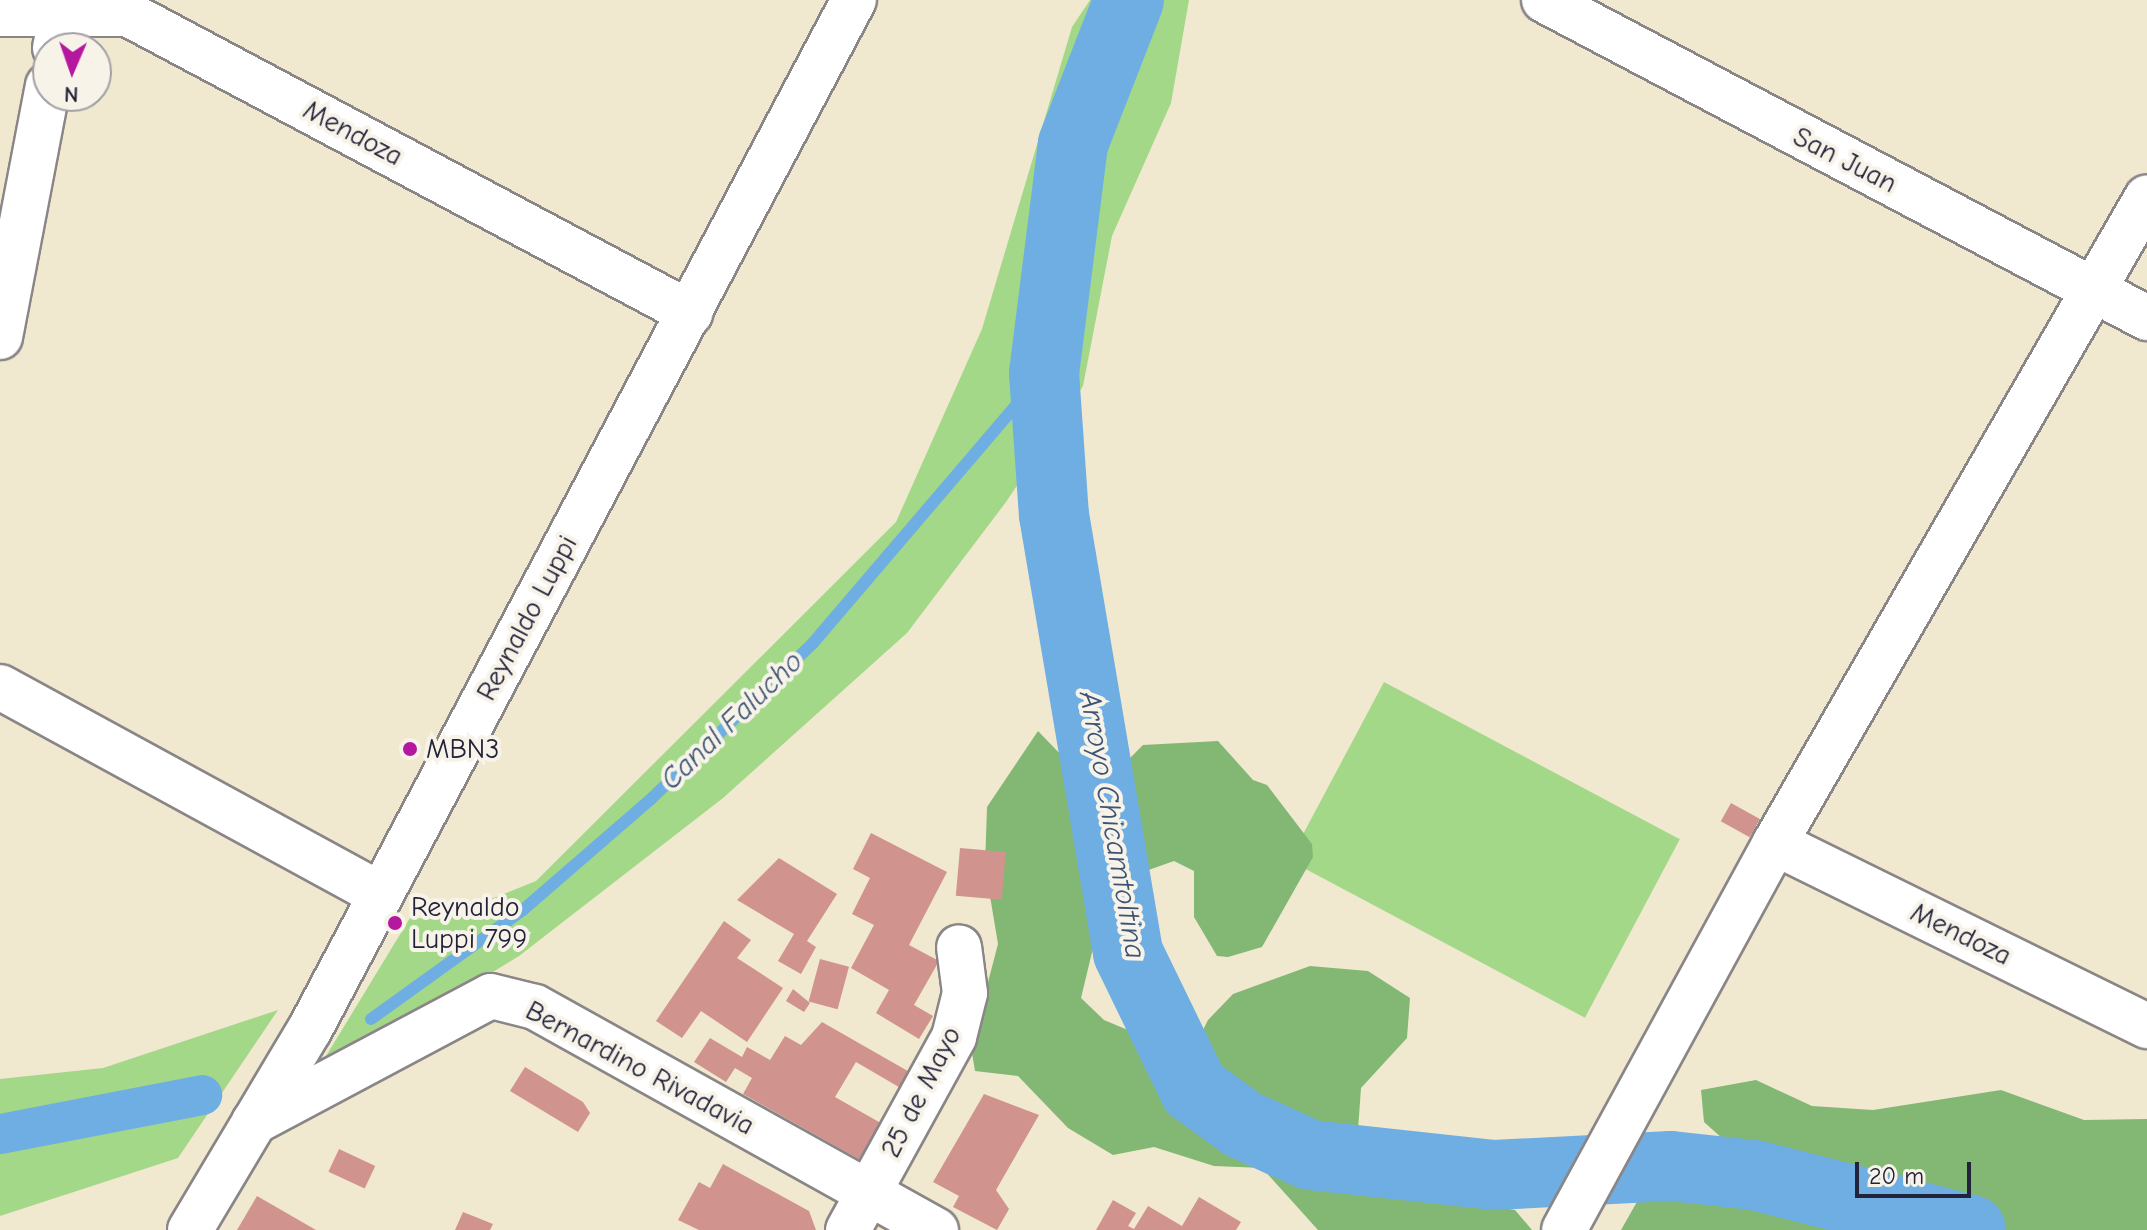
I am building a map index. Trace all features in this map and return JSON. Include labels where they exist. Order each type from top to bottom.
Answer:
[{"type":"street","name":"Reynaldo Luppi","points":[[190,1230],[254,1122],[379,894],[854,0]]},
{"type":"street","name":"San Juan","points":[[1544,0],[2147,318]]},
{"type":"street","name":"Mendoza","points":[[0,14],[61,19],[132,7],[690,313]]},
{"type":"street","points":[[0,337],[43,112]]},
{"type":"street","points":[[1564,1230],[1775,843],[2096,291],[2147,197]]},
{"type":"street","points":[[0,687],[379,894]]},
{"type":"street","name":"Mendoza","points":[[1775,843],[2147,1026]]},
{"type":"street","name":"25 de Mayo","points":[[848,1230],[954,1037],[965,993],[959,947]]},
{"type":"street","name":"Bernardino Rivadavia","points":[[254,1122],[491,996],[535,1007],[936,1230]]},
{"type":"green space","points":[[1090,0],[1189,0],[1171,103],[1112,236],[1083,386],[1006,502],[907,633],[723,798],[519,956],[309,1084],[410,918],[442,919],[536,881],[896,522],[982,329],[1072,27]]},
{"type":"green space","points":[[1384,682],[1680,839],[1585,1018],[1289,860]]},
{"type":"green space","points":[[1038,731],[1065,759],[1122,766],[1143,745],[1218,741],[1253,780],[1267,785],[1312,844],[1313,857],[1262,947],[1228,957],[1217,956],[1194,917],[1194,871],[1174,861],[1143,872],[1100,919],[1081,998],[1104,1020],[1190,1056],[1208,1020],[1233,994],[1310,966],[1368,971],[1410,998],[1407,1038],[1361,1088],[1355,1172],[1383,1188],[1515,1210],[1532,1230],[1318,1230],[1262,1168],[1214,1166],[1154,1147],[1113,1155],[1068,1128],[1018,1076],[975,1071],[971,1047],[998,944],[985,866],[987,807]]},
{"type":"green space","points":[[278,1010],[178,1158],[0,1216],[0,1079],[103,1068]]},
{"type":"green space","points":[[1756,1080],[1812,1106],[1873,1110],[2001,1090],[2084,1120],[2147,1119],[2147,1230],[1621,1230],[1638,1200],[1697,1192],[1723,1139],[1704,1122],[1701,1090]]},
{"type":"building","points":[[1731,803],[1760,819],[1750,837],[1721,821]]},
{"type":"building","points":[[871,833],[947,872],[909,945],[939,961],[914,1005],[933,1016],[919,1039],[876,1013],[889,990],[851,968],[874,925],[852,914],[870,878],[853,869]]},
{"type":"building","points":[[960,848],[1006,852],[1002,900],[956,896]]},
{"type":"building","points":[[779,858],[837,894],[807,941],[816,947],[801,974],[778,961],[794,934],[737,900]]},
{"type":"building","points":[[724,921],[751,940],[737,958],[783,988],[747,1042],[701,1011],[682,1038],[656,1021]]},
{"type":"building","points":[[820,959],[849,967],[838,1009],[809,1002]]},
{"type":"building","points":[[793,989],[810,1003],[804,1012],[786,1001]]},
{"type":"building","points":[[822,1022],[913,1074],[904,1090],[856,1062],[835,1097],[886,1126],[864,1162],[743,1094],[752,1078],[735,1068],[726,1082],[694,1062],[710,1038],[742,1057],[747,1047],[770,1060],[785,1036],[801,1045]]},
{"type":"building","points":[[525,1067],[583,1102],[590,1113],[578,1132],[510,1091]]},
{"type":"building","points":[[984,1094],[1039,1115],[996,1190],[1009,1209],[997,1230],[953,1207],[959,1196],[933,1182]]},
{"type":"building","points":[[339,1149],[375,1166],[365,1189],[328,1172]]},
{"type":"building","points":[[723,1164],[809,1211],[816,1230],[699,1230],[678,1220],[699,1182],[710,1188]]},
{"type":"building","points":[[257,1196],[316,1230],[237,1230]]},
{"type":"building","points":[[1199,1197],[1241,1222],[1236,1230],[1096,1230],[1113,1200],[1136,1213],[1128,1226],[1134,1229],[1148,1206],[1182,1226]]},
{"type":"building","points":[[463,1212],[493,1224],[490,1230],[455,1230]]},
{"type":"waterway","name":"Arroyo Chicamtoltina","points":[[1129,0],[1073,144],[1044,373],[1054,515],[1128,953],[1194,1089],[1244,1125],[1310,1155],[1494,1175],[1671,1166],[1754,1175],[1971,1230]]},
{"type":"waterway","name":"Canal Falucho","points":[[371,1019],[524,909],[651,799],[813,643],[1044,373]]},
{"type":"waterway","name":"Canal Falucho","points":[[0,1134],[202,1095]]},
{"type":"place","name":"MBN3","points":[[410,749]]},
{"type":"place","name":"Reynaldo Luppi 799","points":[[395,923]]}]
